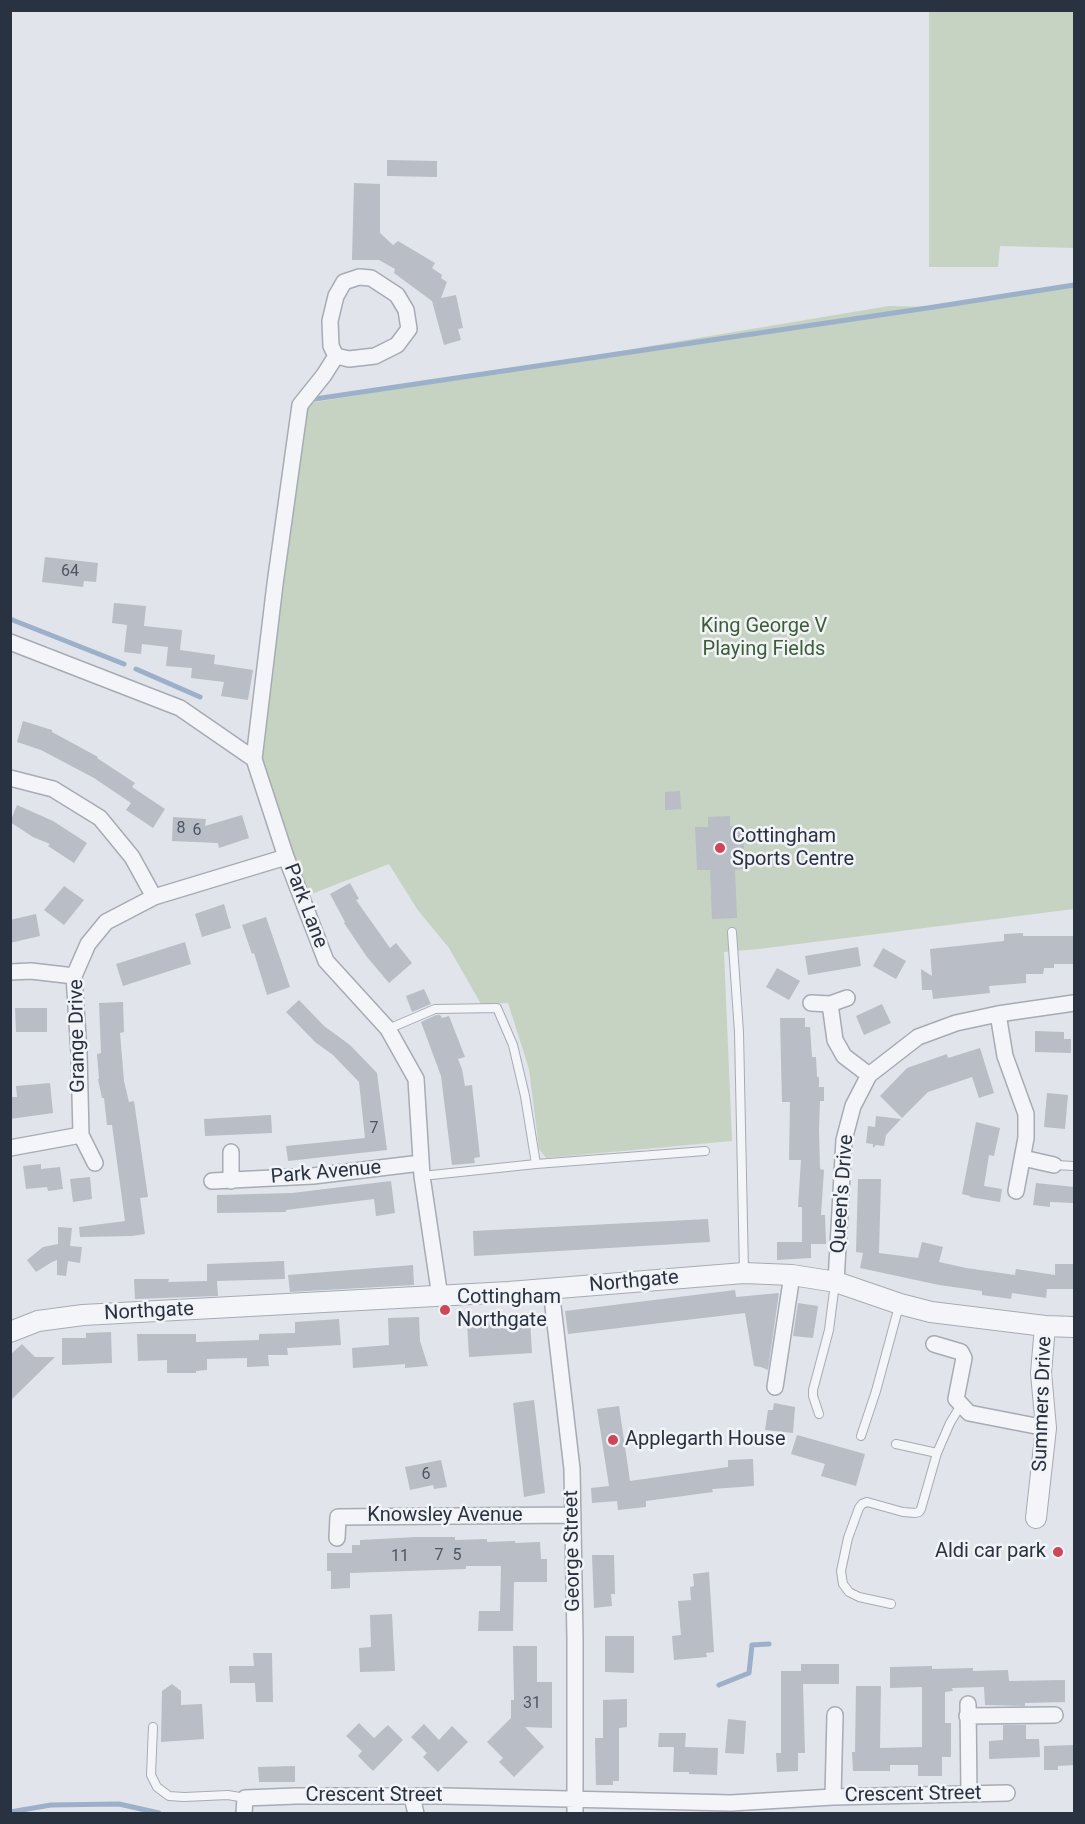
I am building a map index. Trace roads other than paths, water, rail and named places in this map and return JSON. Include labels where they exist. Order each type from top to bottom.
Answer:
[{"type":"street","points":[[359,277],[371,278],[397,295],[406,310],[409,329],[397,345],[375,356],[349,359],[336,356],[331,346],[330,321],[336,296],[344,282],[359,277]]},
{"type":"street","points":[[10,642],[180,708],[254,759],[300,405],[336,356]]},
{"type":"street","name":"Park Lane","points":[[254,759],[286,858],[326,961],[388,1029],[416,1079],[422,1170],[440,1297]]},
{"type":"street","points":[[10,778],[53,789],[100,818],[132,857],[154,897]]},
{"type":"street","name":"Grange Drive","points":[[95,1163],[81,1135],[74,976],[88,944],[106,922],[154,897],[286,858]]},
{"type":"street","points":[[10,972],[31,971],[74,976]]},
{"type":"street","points":[[811,1003],[830,1004],[847,998]]},
{"type":"street","name":"Queen's Drive","points":[[836,1282],[844,1140],[853,1106],[869,1075],[918,1037],[956,1023],[998,1014],[1074,1003]]},
{"type":"street","points":[[830,1004],[835,1040],[844,1056],[869,1075]]},
{"type":"street","points":[[998,1014],[1005,1056],[1026,1114],[1026,1138],[1016,1191]]},
{"type":"street","points":[[10,1148],[81,1135]]},
{"type":"street","points":[[231,1152],[231,1181]]},
{"type":"street","points":[[1023,1158],[1054,1165]]},
{"type":"street","name":"Park Avenue","points":[[212,1180],[231,1181],[422,1170]]},
{"type":"street","name":"Northgate","points":[[10,1332],[45,1320],[83,1315],[440,1297],[744,1273],[792,1275],[836,1282],[931,1312],[1046,1326],[1074,1327]]},
{"type":"street","points":[[775,1388],[792,1275]]},
{"type":"street","name":"George Street","points":[[551,1289],[572,1469],[575,1807]]},
{"type":"street","name":"Summers Drive","points":[[1036,1518],[1046,1428],[1041,1373],[1046,1326]]},
{"type":"street","points":[[934,1344],[961,1352],[964,1358],[956,1399],[969,1413],[1046,1428]]},
{"type":"street","name":"Knowsley Avenue","points":[[337,1538],[338,1517],[573,1515]]},
{"type":"street","points":[[969,1793],[967,1710],[1055,1715]]},
{"type":"street","points":[[833,1797],[835,1715]]},
{"type":"street","name":"Crescent Street","points":[[244,1806],[412,1796],[575,1807],[1007,1793]]},
{"type":"street","points":[[412,1796],[416,1814]]},
{"type":"lane","points":[[732,932],[739,1032],[744,1273]]},
{"type":"lane","points":[[388,1029],[435,1009],[497,1008],[513,1045],[525,1096],[536,1164]]},
{"type":"lane","points":[[422,1170],[536,1164],[705,1150]]},
{"type":"lane","points":[[1054,1165],[1074,1166]]},
{"type":"lane","points":[[819,1414],[813,1390],[829,1330],[836,1282]]},
{"type":"lane","points":[[861,1436],[900,1304]]},
{"type":"lane","points":[[891,1604],[859,1597],[845,1588],[841,1579],[841,1571],[848,1538],[859,1508],[867,1502],[903,1512],[919,1512],[937,1453],[950,1423],[962,1405]]},
{"type":"lane","points":[[896,1444],[937,1453]]},
{"type":"lane","points":[[153,1727],[151,1775],[157,1787],[169,1796],[228,1795],[244,1806]]},
{"type":"waterway","points":[[308,400],[1074,285]]},
{"type":"waterway","points":[[10,619],[124,664]]},
{"type":"waterway","points":[[136,669],[200,697]]},
{"type":"waterway","points":[[719,1685],[749,1673],[752,1645],[769,1644]]},
{"type":"waterway","points":[[10,1812],[51,1805],[119,1804],[159,1813]]},
{"type":"place","name":"Cottingham Sports Centre","points":[[720,848]]},
{"type":"place","name":"Cottingham Northgate","points":[[445,1310]]},
{"type":"place","name":"Applegarth House","points":[[613,1440]]},
{"type":"place","name":"Aldi car park","points":[[1058,1552]]},
{"type":"park label","name":"King George V Playing Fields","points":[[764,638]]}]
